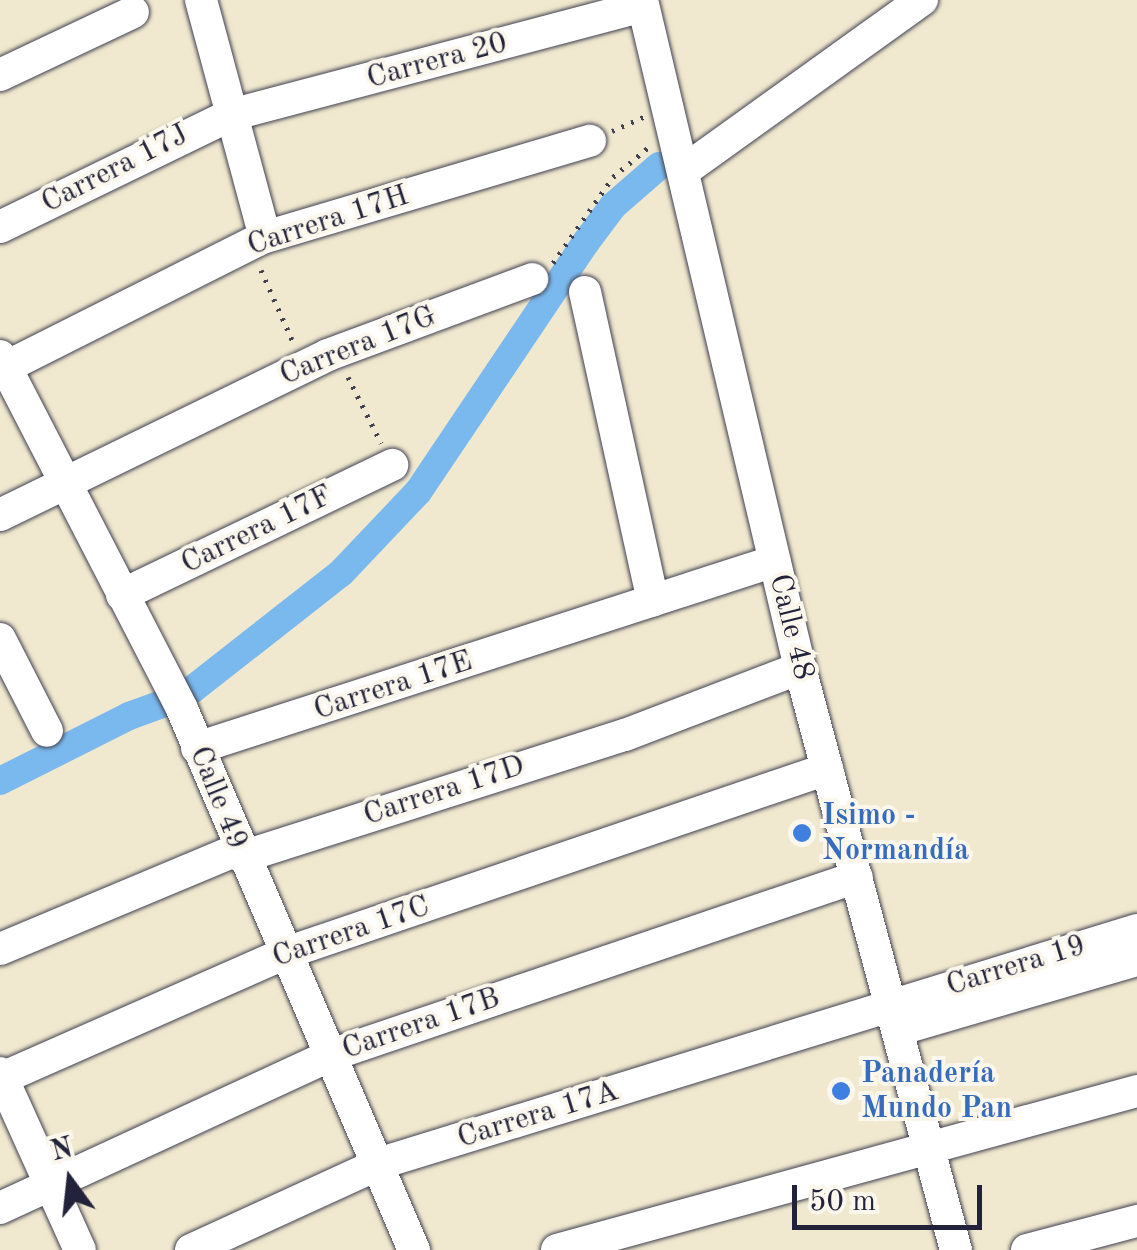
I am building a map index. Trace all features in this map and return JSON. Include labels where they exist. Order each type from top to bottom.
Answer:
[{"type":"street","points":[[201,0],[258,241]]},
{"type":"street","points":[[680,148],[922,0]]},
{"type":"street","name":"Carrera 20","points":[[231,115],[643,3]]},
{"type":"street","name":"Calle 48","points":[[643,3],[800,668],[898,1016],[956,1250]]},
{"type":"street","points":[[0,75],[133,12]]},
{"type":"street","name":"Carrera 17J","points":[[0,227],[231,115]]},
{"type":"street","name":"Carrera 17H","points":[[2,364],[258,241],[590,140]]},
{"type":"street","name":"Carrera 17G","points":[[0,515],[304,366],[532,279]]},
{"type":"street","points":[[585,292],[653,601],[774,561]]},
{"type":"street","name":"Calle 49","points":[[2,364],[177,701],[284,954],[381,1162],[414,1250]]},
{"type":"street","name":"Carrera 17F","points":[[122,595],[392,464]]},
{"type":"street","name":"Carrera 17E","points":[[197,748],[653,601]]},
{"type":"street","points":[[0,639],[47,731]]},
{"type":"street","name":"Carrera 17D","points":[[0,950],[240,853],[646,724],[800,668]]},
{"type":"street","name":"Carrera 17C","points":[[1,1077],[284,954],[711,812],[827,769]]},
{"type":"street","name":"Carrera 17B","points":[[0,1208],[330,1054],[857,877]]},
{"type":"street","name":"Carrera 19","points":[[898,1016],[1137,930]]},
{"type":"street","points":[[898,1016],[1137,960]]},
{"type":"street","name":"Carrera 17A","points":[[191,1250],[381,1162],[898,1016]]},
{"type":"street","points":[[1,1077],[80,1250]]},
{"type":"street","points":[[557,1250],[640,1238],[930,1145],[1137,1091]]},
{"type":"street","points":[[1027,1250],[1137,1221]]},
{"type":"path","points":[[590,140],[680,148]]},
{"type":"path","points":[[532,279],[548,269],[613,177],[651,146],[680,148]]},
{"type":"path","points":[[258,241],[304,366]]},
{"type":"path","points":[[336,352],[392,464]]},
{"type":"waterway","points":[[0,781],[129,716],[184,696],[341,573],[418,492],[613,206],[659,166]]},
{"type":"place","name":"Isimo - Normandía","points":[[802,833]]},
{"type":"place","name":"Panadería Mundo Pan","points":[[841,1091]]}]
